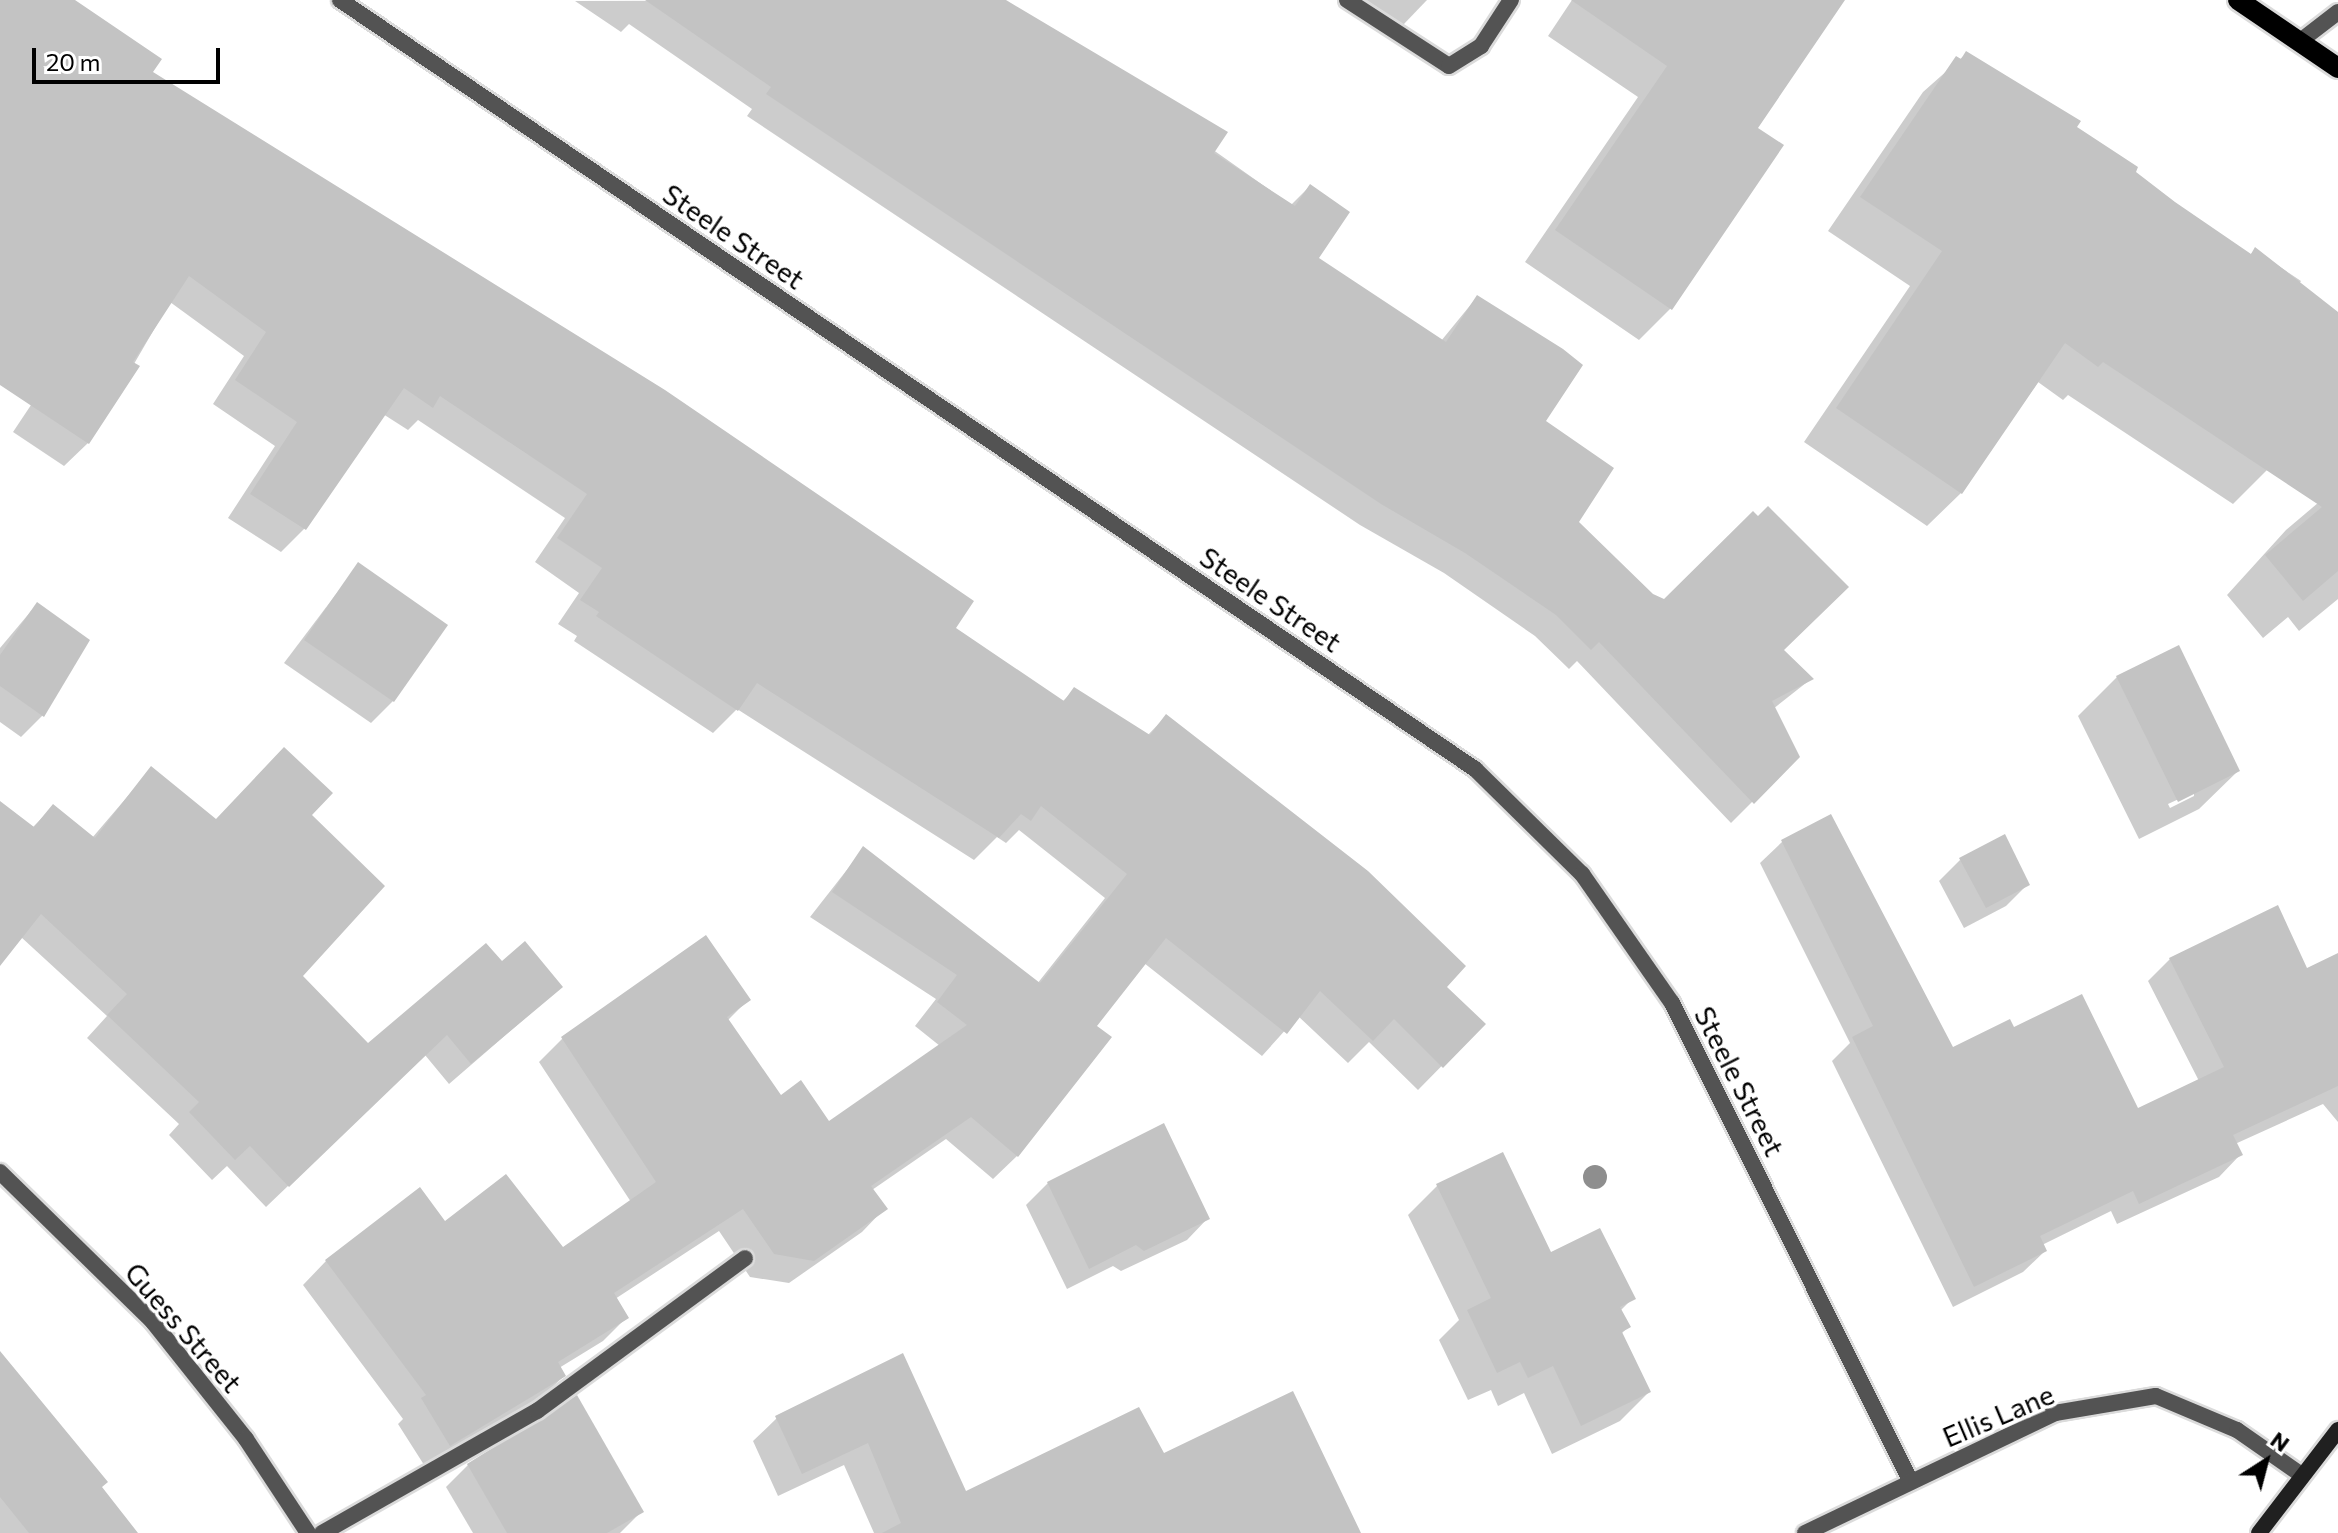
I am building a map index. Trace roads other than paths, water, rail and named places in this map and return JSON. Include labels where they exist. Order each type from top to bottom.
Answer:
[{"type":"main road","points":[[2238,0],[2338,68]]},
{"type":"main road","points":[[2259,1533],[2300,1474],[2338,1430]]},
{"type":"street","name":"Steele Street","points":[[340,0],[1475,769],[1582,874],[1672,1003],[1911,1482]]},
{"type":"street","points":[[1347,0],[1449,66],[1481,46],[1511,0]]},
{"type":"street","points":[[2299,42],[2338,12]]},
{"type":"street","name":"Guess Street","points":[[0,1172],[153,1322],[246,1439],[308,1533]]},
{"type":"street","points":[[322,1533],[537,1411],[745,1258]]},
{"type":"street","name":"Ellis Lane","points":[[1805,1533],[2055,1413],[2156,1396],[2237,1430],[2300,1474]]}]
